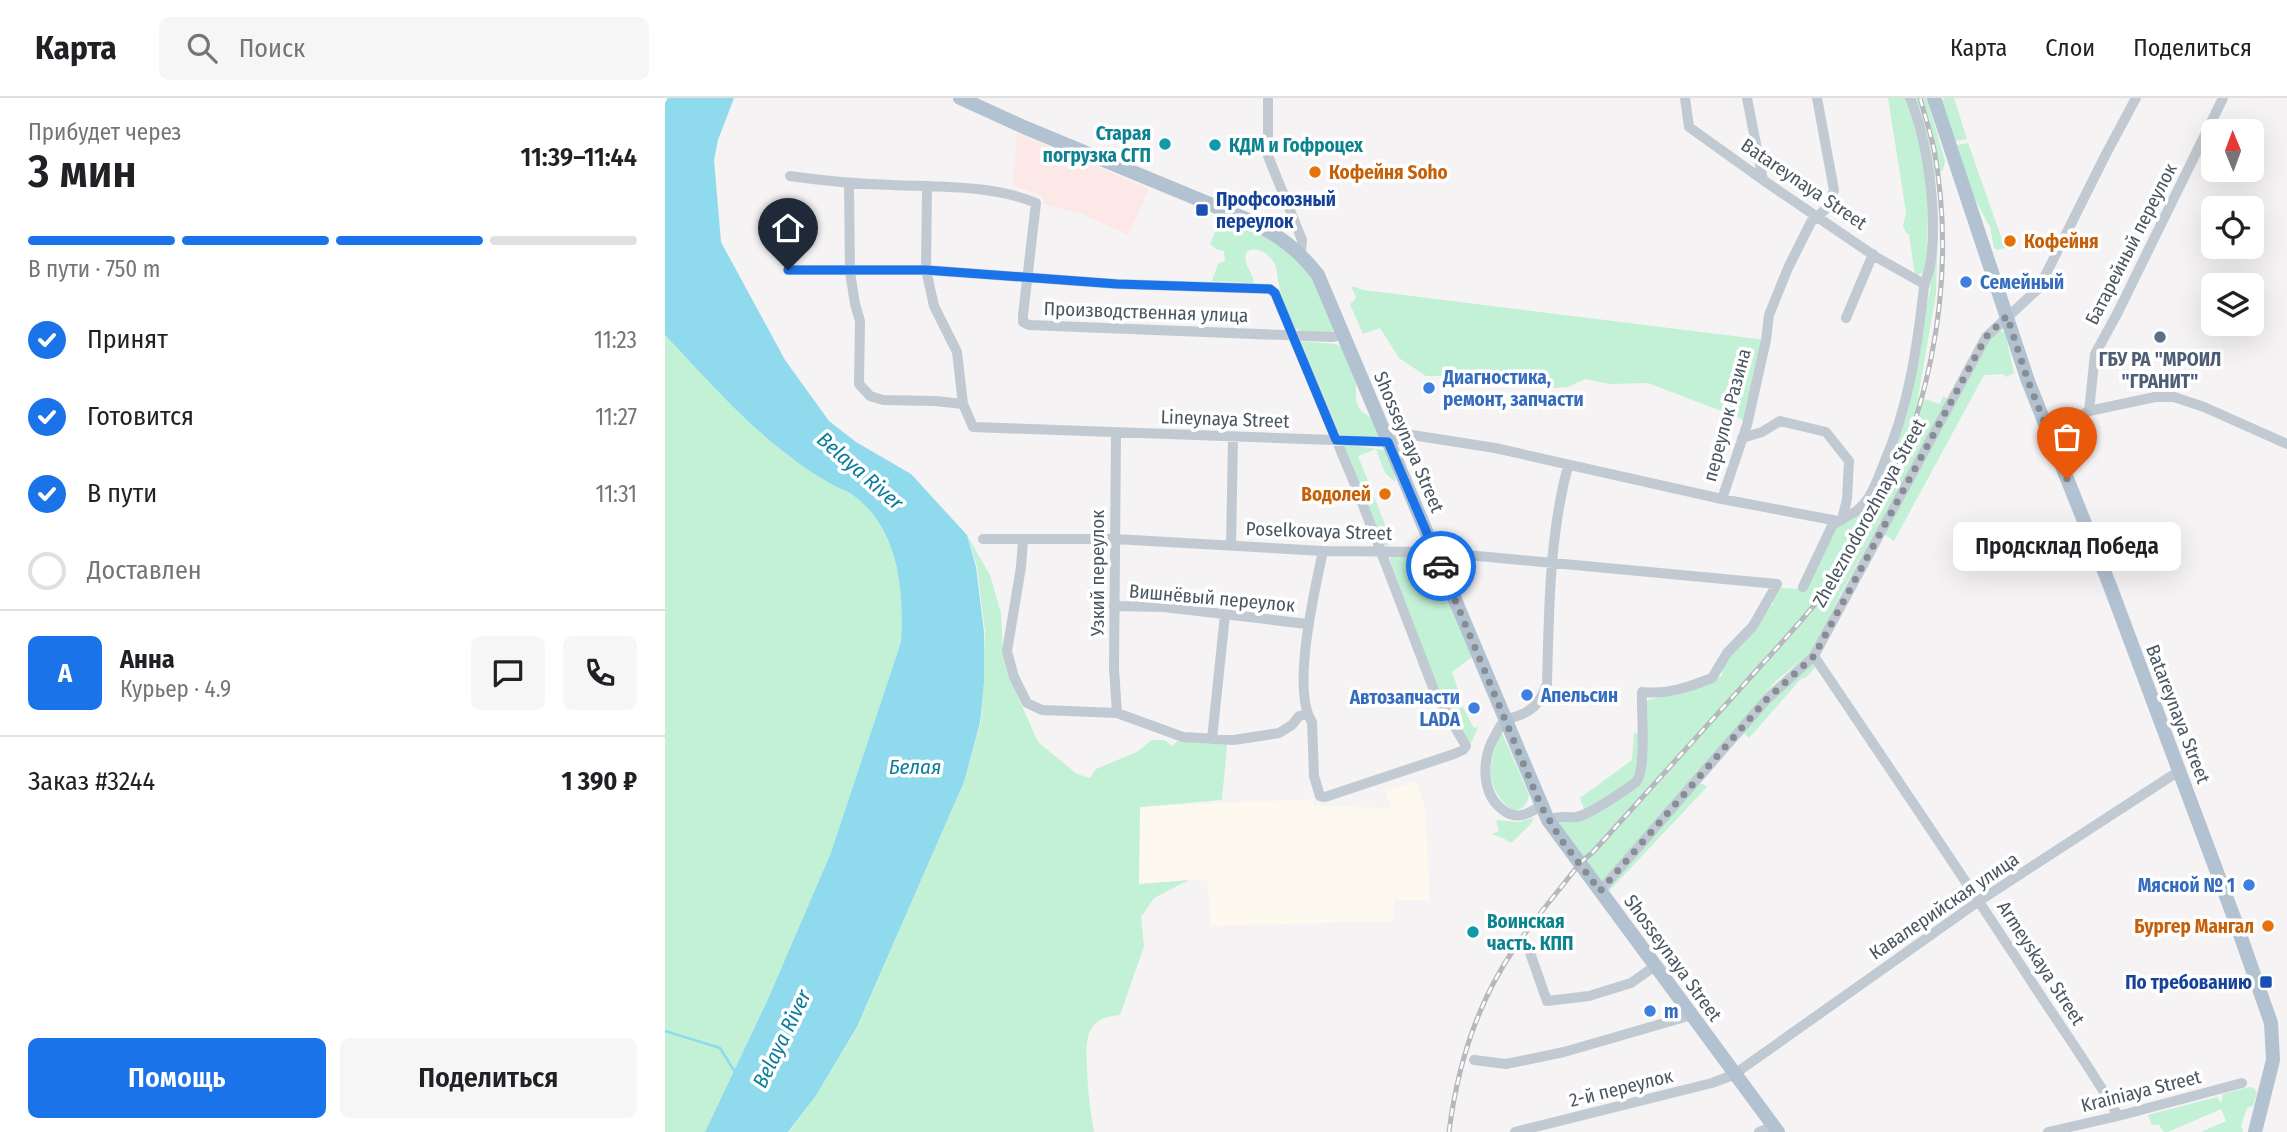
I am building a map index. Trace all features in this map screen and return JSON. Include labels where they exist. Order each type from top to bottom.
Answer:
[{"type":"main road","name":"Shosseynaya Street","points":[[960,98],[1251,222],[1280,237],[1301,253],[1318,275],[1548,820],[1692,1015],[1770,1130]]},
{"type":"main road","points":[[1934,98],[2007,316]]},
{"type":"main road","name":"Batareynaya Street","points":[[2007,316],[2028,381],[2110,586],[2271,1023],[2273,1059],[2255,1132]]},
{"type":"street","points":[[1268,98],[1268,156],[1302,240],[1301,253]]},
{"type":"street","name":"Batareynaya Street","points":[[1685,98],[1689,127],[1873,254],[1924,284]]},
{"type":"street","points":[[1747,98],[1763,180]]},
{"type":"street","name":"переулок Разина","points":[[1722,499],[1742,438],[1766,340],[1769,315],[1811,222],[1827,208],[1834,190],[1817,98]]},
{"type":"street","name":"Zheleznodorozhnaya Street","points":[[1803,587],[1827,536],[1840,520],[1856,513],[1869,497],[1907,402],[1917,351],[1924,284],[1930,269],[1932,241],[1929,165],[1910,98]]},
{"type":"street","name":"Zheleznodorozhnaya Street","points":[[1600,891],[1767,699],[1814,656],[1986,337],[2039,288],[2136,98]]},
{"type":"street","name":"Батарейный переулок","points":[[2089,411],[2095,355],[2223,98]]},
{"type":"street","name":"Производственная улица","points":[[790,176],[1010,195],[1036,203],[1023,315],[1023,322],[1029,325],[1332,337],[1343,335]]},
{"type":"street","points":[[849,183],[851,272],[860,321],[859,384],[870,396],[883,400],[963,404],[957,352],[934,306],[926,270],[927,187]]},
{"type":"street","points":[[1846,318],[1873,254]]},
{"type":"street","points":[[788,270],[926,270],[1117,284],[1270,289],[1275,293],[1435,693],[1466,746],[1454,754],[1325,797],[1319,796],[1314,776],[1312,722],[1307,715],[1305,683],[1307,625],[1323,551]]},
{"type":"street","points":[[2049,433],[2089,411],[2155,397],[2174,397],[2204,407],[2287,444]]},
{"type":"street","name":"Lineynaya Street","points":[[963,404],[973,427],[1388,442],[1412,435],[1495,448],[1722,499],[1840,520]]},
{"type":"street","points":[[1742,438],[1762,432],[1780,421],[1826,432],[1849,461],[1847,499],[1840,520]]},
{"type":"street","name":"Узкий переулок","points":[[1116,433],[1117,713]]},
{"type":"street","points":[[1231,545],[1233,438]]},
{"type":"street","points":[[1541,806],[1521,817],[1510,815],[1501,809],[1491,796],[1484,766],[1490,743],[1504,721],[1529,711],[1540,702],[1547,684],[1551,564],[1568,466]]},
{"type":"street","name":"Poselkovaya Street","points":[[983,540],[1115,539],[1323,551],[1435,552],[1777,584],[1753,626],[1727,653],[1713,678],[1657,694],[1642,692],[1640,778],[1586,814],[1575,817],[1561,815],[1548,820]]},
{"type":"street","points":[[1023,540],[1007,650],[1014,677],[1027,703],[1042,710],[1117,713],[1183,737],[1234,740],[1279,733],[1292,725],[1299,716],[1307,715]]},
{"type":"street","name":"Вишнёвый переулок","points":[[1115,606],[1164,607],[1307,625]]},
{"type":"street","points":[[1212,739],[1225,615]]},
{"type":"street","name":"Armeyskaya Street","points":[[1814,656],[2094,1074],[2118,1116]]},
{"type":"street","name":"Кавалерийская улица","points":[[1733,1074],[1979,901],[2179,772]]},
{"type":"street","points":[[1529,950],[1547,1000],[1589,996],[1631,983],[1655,966]]},
{"type":"street","points":[[1474,1060],[1506,1064],[1553,1054],[1692,1015]]},
{"type":"street","name":"2-й переулок","points":[[1515,1132],[1712,1083],[1733,1074]]},
{"type":"street","name":"Krainiaya Street","points":[[2048,1132],[2242,1083]]},
{"type":"shaded area","points":[[1017,133],[1149,189],[1128,235],[1080,213],[1043,204],[1043,196],[1013,185]]},
{"type":"shaded area","points":[[1416,781],[1425,807],[1430,900],[1394,900],[1394,921],[1211,926],[1207,879],[1139,884],[1140,807],[1314,799],[1313,806],[1391,808],[1386,792]]},
{"type":"green space","points":[[1888,98],[1909,98],[1926,163],[1926,268],[1925,272],[1915,276],[1909,234],[1903,226],[1906,212]]},
{"type":"green space","points":[[1912,98],[1927,98],[1945,161],[1943,170],[1935,174],[1938,229],[1936,294],[1918,397],[1940,404],[1943,396],[1948,400],[1839,597],[1814,650],[1776,681],[1602,884],[1559,825],[1560,821],[1577,822],[1638,782],[1644,706],[1648,700],[1698,687],[1722,676],[1723,663],[1774,604],[1772,602],[1781,588],[1803,589],[1835,526],[1854,517],[1888,459],[1930,291],[1933,206]]},
{"type":"green space","points":[[1954,98],[1967,139],[1954,139],[1942,100]]},
{"type":"green space","points":[[1968,143],[2005,248],[1994,248],[1990,227],[1971,192],[1957,145]]},
{"type":"green space","points":[[1222,216],[1268,235],[1282,243],[1299,259],[1321,295],[1334,330],[1331,333],[1299,331],[1294,327],[1282,296],[1275,266],[1271,258],[1261,251],[1251,250],[1246,256],[1254,283],[1212,281],[1218,264],[1225,261],[1224,251],[1210,244]]},
{"type":"green space","points":[[1351,286],[1364,290],[1766,340],[1747,425],[1740,418],[1648,383],[1610,384],[1585,379],[1568,387],[1553,388],[1461,376],[1426,376],[1399,358],[1380,328],[1363,334],[1350,304],[1356,298]]},
{"type":"green space","points":[[1998,331],[2005,332],[2014,373],[2006,377],[2003,374],[1984,375],[1894,541],[1885,535],[1992,335]]},
{"type":"green space","points":[[665,335],[732,405],[774,444],[829,483],[850,493],[866,507],[879,523],[888,541],[895,560],[901,601],[901,642],[830,855],[768,999],[705,1132],[665,1132]]},
{"type":"green space","points":[[1301,341],[1336,344],[1341,347],[1356,381],[1356,400],[1360,410],[1371,418],[1378,437],[1341,437]]},
{"type":"green space","points":[[1343,444],[1384,450],[1392,465],[1395,482],[1385,473],[1376,449],[1358,456],[1388,532],[1388,546],[1383,546]]},
{"type":"green space","points":[[967,535],[990,575],[1001,613],[1003,651],[1018,697],[1038,742],[1077,774],[1090,778],[1096,769],[1137,752],[1152,740],[1164,740],[1172,746],[1180,739],[1227,744],[1222,800],[1140,807],[1139,884],[1189,880],[1154,898],[1141,917],[1144,946],[1120,1015],[1099,1021],[1089,1033],[1087,1071],[1094,1132],[789,1132],[815,1097],[857,1028],[964,782],[981,722],[985,632],[977,567]]},
{"type":"green space","points":[[1426,556],[1437,572],[1472,657],[1452,672],[1459,692],[1442,692],[1436,689],[1390,560],[1391,557]]},
{"type":"green space","points":[[1812,662],[1817,666],[1799,681],[1749,738],[1744,733],[1771,700]]},
{"type":"green space","points":[[1457,696],[1474,728],[1478,727],[1471,743],[1468,744],[1442,698]]},
{"type":"green space","points":[[1502,733],[1529,795],[1525,805],[1519,809],[1512,810],[1503,802],[1493,784],[1491,764]]},
{"type":"green space","points":[[1634,733],[1640,734],[1636,779],[1584,809],[1580,798],[1632,760]]},
{"type":"green space","points":[[1699,784],[1707,787],[1607,893],[1607,888]]},
{"type":"green space","points":[[1534,818],[1511,843],[1491,834],[1499,831],[1496,820],[1518,822]]},
{"type":"green space","points":[[2254,1088],[2257,1093],[2253,1106],[2247,1108],[2241,1126],[2243,1132],[2201,1132],[2226,1121],[2221,1109],[2168,1132],[2164,1132],[2159,1125],[2152,1125],[2148,1115],[2217,1097],[2221,1103],[2223,1094]]},
{"type":"water","name":"Белая","points":[[668,98],[734,98],[718,140],[714,160],[721,242],[785,360],[829,421],[856,442],[911,474],[967,535],[976,567],[984,632],[984,682],[980,723],[964,782],[857,1027],[815,1097],[788,1132],[705,1132],[768,999],[830,855],[901,642],[899,581],[888,541],[879,523],[866,507],[850,493],[829,483],[774,444],[732,405],[665,335],[665,103]]},
{"type":"waterway","points":[[665,1031],[720,1048],[735,1072]]},
{"type":"railway","points":[[1449,1132],[1463,1060],[1479,1014],[1514,949],[1580,863],[1593,852],[1813,606],[1854,552],[1880,507],[1901,459],[1918,409],[1931,358],[1939,306],[1941,201],[1934,149],[1920,98]]},
{"type":"way so far","points":[[1441,566],[1541,806],[1560,838],[1600,891],[1767,699],[1814,656],[1986,337],[2007,316],[2028,381],[2067,479]]},
{"type":"place","name":"Старая погрузка СГП","points":[[1165,144]]},
{"type":"place","name":"КДМ и Гофроцех","points":[[1215,145]]},
{"type":"place","name":"Кофейня Soho","points":[[1315,172]]},
{"type":"place","name":"Профсоюзный переулок","points":[[1202,210]]},
{"type":"place","name":"Кофейня","points":[[2010,241]]},
{"type":"place","name":"Семейный","points":[[1966,282]]},
{"type":"place","name":"ГБУ РА \"МРОИЛ \"ГРАНИТ\"","points":[[2160,337]]},
{"type":"place","name":"Диагностика, ремонт, запчасти","points":[[1429,388]]},
{"type":"place","name":"Продсклад Победа","points":[[2067,479]]},
{"type":"place","name":"Водолей","points":[[1385,494]]},
{"type":"place","name":"Апельсин","points":[[1527,695]]},
{"type":"place","name":"Автозапчасти LADA","points":[[1474,708]]},
{"type":"place","name":"Мясной № 1","points":[[2249,885]]},
{"type":"place","name":"Бургер Мангал","points":[[2268,926]]},
{"type":"place","name":"Воинская часть. КПП","points":[[1473,932]]},
{"type":"place","name":"По требованию","points":[[2266,982]]},
{"type":"place","name":"m","points":[[1650,1011]]},
{"type":"route","points":[[788,270],[926,270],[1117,284],[1270,289],[1275,293],[1336,440],[1388,442],[1441,566]]},
{"type":"water label","name":"Belaya River","points":[[860,471]]},
{"type":"water label","name":"Belaya River","points":[[782,1039]]}]
